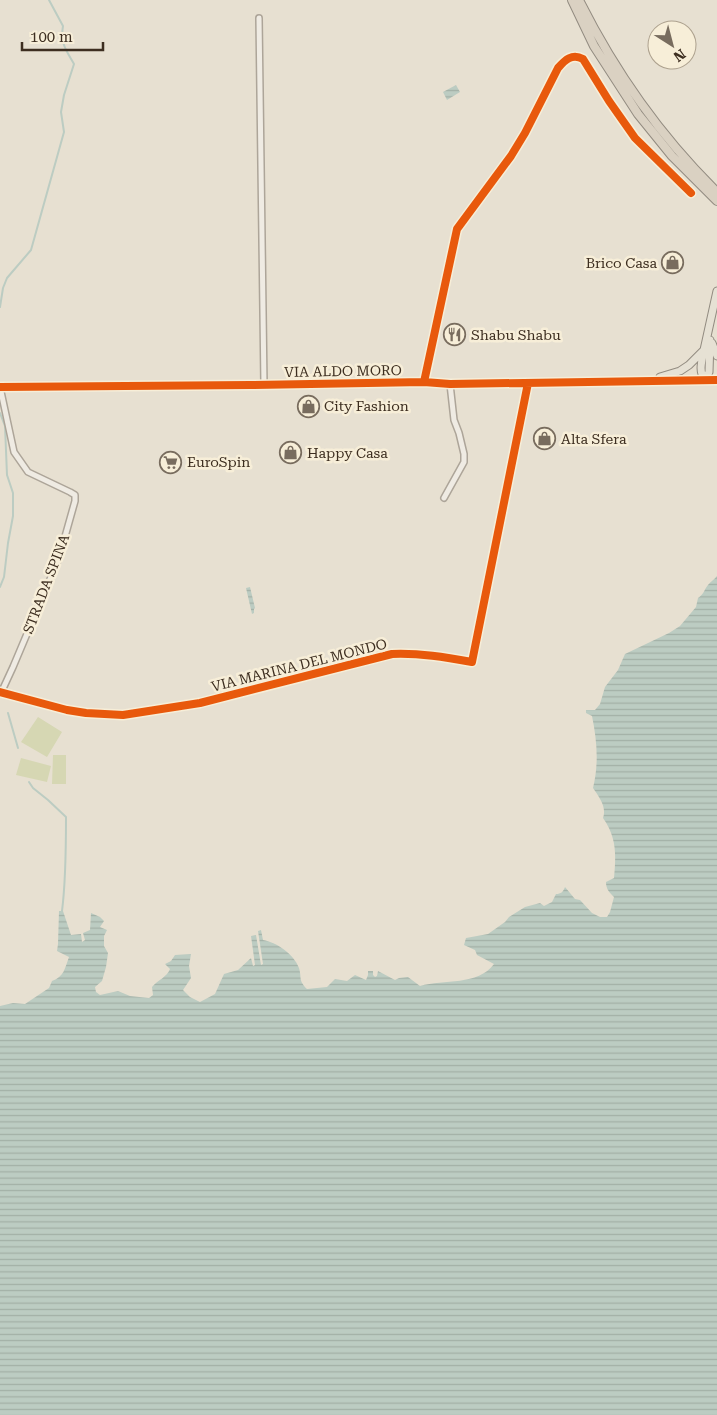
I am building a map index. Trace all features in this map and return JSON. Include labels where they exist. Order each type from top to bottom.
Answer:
[{"type":"highway","points":[[572,0],[583,16],[638,114],[672,156],[717,202]]},
{"type":"highway","points":[[579,0],[583,16]]},
{"type":"highway","points":[[604,56],[644,108],[699,174],[717,192]]},
{"type":"main road","points":[[711,323],[709,372],[705,380],[701,375],[700,368],[717,291]]},
{"type":"main road","points":[[710,340],[717,356]]},
{"type":"main road","points":[[647,381],[680,371],[704,350]]},
{"type":"main road","name":"VIA ALDO MORO","points":[[0,387],[717,380]]},
{"type":"street","points":[[259,18],[264,385]]},
{"type":"street","points":[[424,382],[457,229],[530,125],[558,68],[564,61],[578,56],[583,59],[608,102],[635,138],[691,193]]},
{"type":"street","name":"VIA MARINA DEL MONDO","points":[[0,692],[67,710],[123,715],[200,703],[392,654],[412,653],[472,662],[528,383]]},
{"type":"street","points":[[444,498],[464,462],[459,433],[454,420],[450,384]]},
{"type":"street","name":"STRADA SPINA","points":[[0,387],[14,452],[28,472],[75,495],[75,501],[59,558],[13,667],[0,692]]},
{"type":"green space","points":[[38,717],[62,732],[47,757],[21,742]]},
{"type":"green space","points":[[53,755],[66,755],[66,784],[52,784]]},
{"type":"green space","points":[[21,758],[51,766],[47,782],[16,775]]},
{"type":"shaded area","points":[[456,85],[460,92],[447,100],[443,92]]},
{"type":"shaded area","points":[[717,576],[717,1415],[0,1415],[0,1006],[13,1003],[25,1004],[49,988],[52,981],[64,972],[69,957],[57,951],[59,911],[63,911],[71,935],[81,934],[82,942],[85,940],[83,933],[90,930],[91,913],[104,921],[100,927],[107,930],[104,936],[104,946],[108,953],[102,981],[95,987],[96,992],[100,995],[118,991],[130,996],[149,998],[153,995],[152,987],[170,969],[165,964],[171,961],[175,955],[191,954],[189,966],[191,978],[183,990],[190,997],[200,1002],[215,994],[224,974],[238,970],[251,958],[253,966],[255,965],[251,936],[256,935],[261,965],[263,964],[258,931],[261,930],[263,940],[279,946],[297,963],[301,981],[307,989],[327,987],[335,979],[347,981],[355,975],[366,980],[368,971],[373,971],[375,977],[378,971],[395,980],[408,977],[420,986],[470,979],[487,971],[494,964],[477,955],[475,950],[464,945],[466,938],[488,934],[525,907],[540,903],[544,906],[552,902],[556,894],[562,892],[565,887],[575,899],[580,900],[592,913],[600,917],[607,917],[614,897],[608,890],[606,882],[614,878],[615,847],[608,825],[603,818],[603,806],[593,788],[597,761],[596,743],[592,716],[586,713],[586,710],[595,710],[600,704],[605,687],[618,670],[625,654],[680,626],[696,607],[698,598]]},
{"type":"shaded area","points":[[250,587],[255,608],[252,614],[246,588]]},
{"type":"waterway","points":[[0,307],[3,288],[7,278],[31,250],[64,132],[61,112],[64,95],[74,64],[63,42],[63,26],[49,0]]},
{"type":"waterway","points":[[0,413],[5,426],[7,475],[13,493],[13,516],[4,577],[0,587]]},
{"type":"waterway","points":[[8,713],[18,748]]},
{"type":"waterway","points":[[29,782],[33,788],[66,817],[66,853],[62,911]]},
{"type":"cycle path","points":[[424,382],[457,229],[511,156],[525,133],[558,68],[566,60],[572,57],[583,59],[635,138],[691,193]]},
{"type":"cycle path","points":[[0,387],[717,380]]},
{"type":"cycle path","points":[[0,692],[67,710],[123,715],[200,703],[392,654],[413,654],[472,662],[528,383]]},
{"type":"place","name":"Brico Casa","points":[[673,263]]},
{"type":"place","name":"Shabu Shabu","points":[[455,335]]},
{"type":"place","name":"City Fashion","points":[[308,406]]},
{"type":"place","name":"Alta Sfera","points":[[545,439]]},
{"type":"place","name":"Happy Casa","points":[[291,453]]},
{"type":"place","name":"EuroSpin","points":[[171,462]]}]
